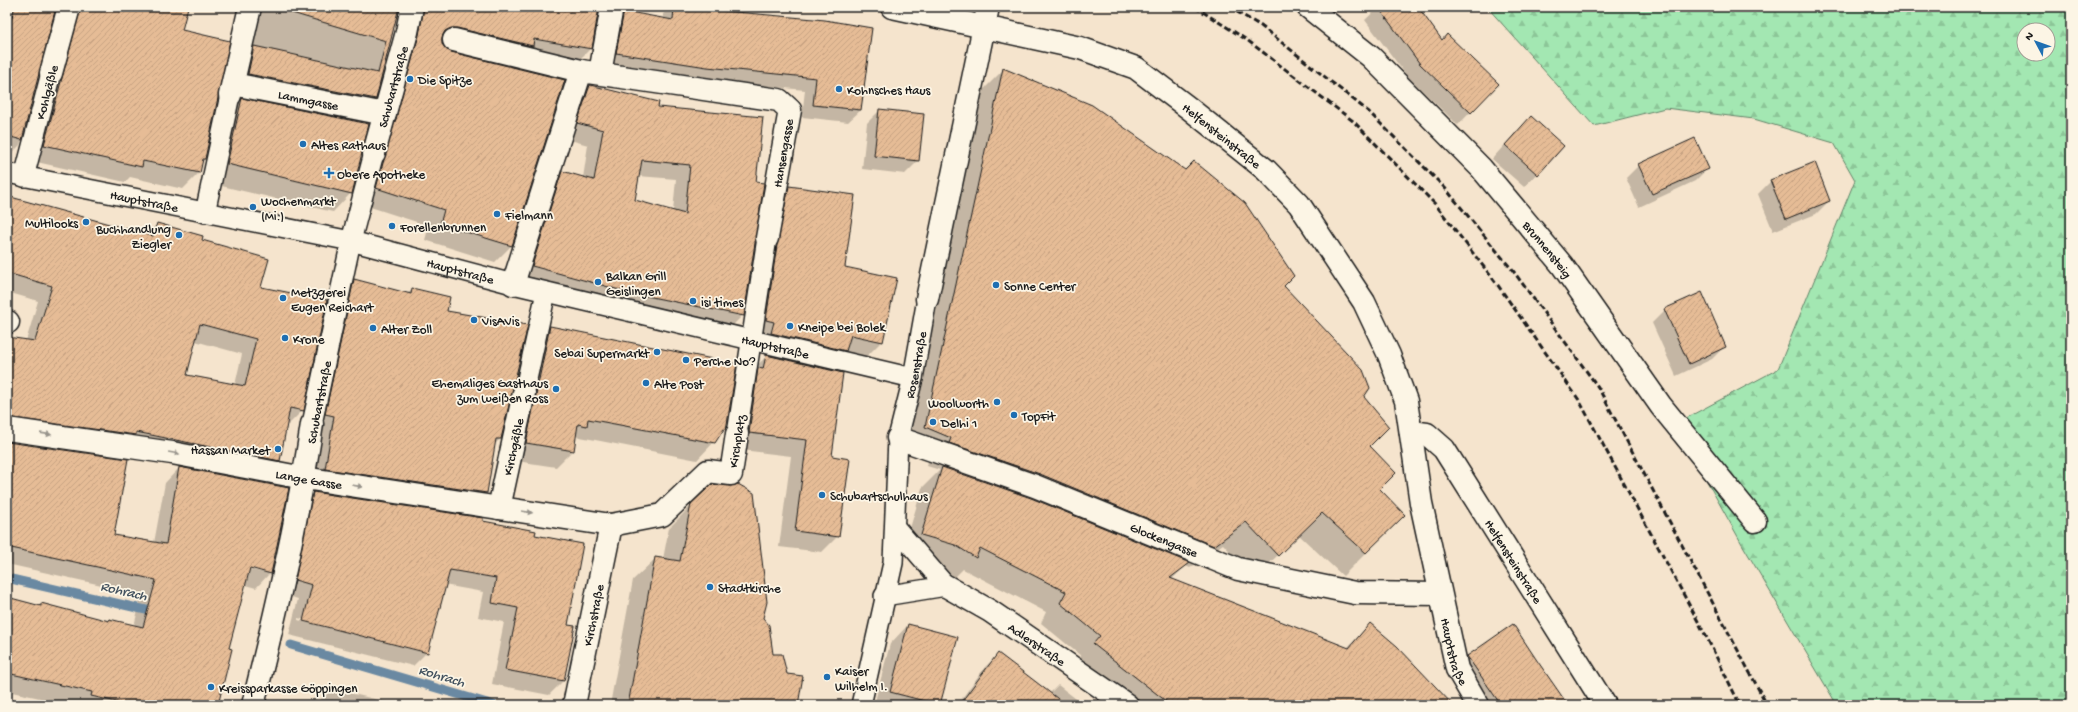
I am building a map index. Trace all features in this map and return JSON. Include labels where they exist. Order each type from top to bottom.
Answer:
[{"type":"street","name":"Kohlgäßle","points":[[16,175],[51,72],[69,7]]},
{"type":"street","points":[[205,213],[250,7]]},
{"type":"street","name":"Schubartstraße","points":[[253,705],[282,582],[304,478],[312,424],[352,241],[407,32],[412,7]]},
{"type":"street","points":[[513,284],[591,72],[612,7]]},
{"type":"street","name":"Helfensteinstraße","points":[[892,7],[985,17],[1136,68],[1266,170],[1299,204],[1364,302],[1392,361],[1406,401],[1421,503],[1440,594]]},
{"type":"street","name":"Brunnensteig","points":[[1308,7],[1371,57],[1481,168],[1562,265],[1660,406],[1755,521]]},
{"type":"street","name":"Rosenstraße","points":[[861,705],[884,596],[893,563],[898,438],[912,378],[985,17]]},
{"type":"street","name":"Hansengasse","points":[[454,40],[591,72],[780,100],[790,110],[767,238],[751,341]]},
{"type":"street","name":"Lammgasse","points":[[231,89],[385,114]]},
{"type":"street","name":"Hauptstraße","points":[[16,175],[352,241],[513,284],[912,378]]},
{"type":"street","name":"Kirchgäßle","points":[[499,508],[546,292]]},
{"type":"street","name":"Kirchplatz","points":[[611,525],[662,515],[708,471],[731,474],[751,341]]},
{"type":"street","name":"Lange Gasse","points":[[7,429],[172,453],[304,478],[611,525]]},
{"type":"street","name":"Helfensteinstraße","points":[[1411,432],[1427,434],[1444,449],[1605,705]]},
{"type":"street","name":"Glockengasse","points":[[898,438],[1035,486],[1238,569],[1355,594],[1440,594]]},
{"type":"street","name":"Kirchstraße","points":[[574,705],[611,525]]},
{"type":"street","points":[[895,526],[946,586]]},
{"type":"street","points":[[884,596],[946,586]]},
{"type":"street","name":"Adlerstraße","points":[[946,586],[990,611],[1127,705]]},
{"type":"street","name":"Hauptstraße","points":[[1440,594],[1457,669],[1478,705]]},
{"type":"green space","points":[[1487,7],[2071,7],[2071,705],[1837,705],[1742,544],[1675,424],[1778,369],[1855,180],[1834,143],[1754,119],[1665,108],[1594,126]]},
{"type":"building","points":[[15,7],[56,7],[22,140],[7,136],[7,32]]},
{"type":"building","points":[[81,7],[188,7],[182,30],[230,41],[205,159],[203,159],[200,173],[143,161],[142,167],[44,145]]},
{"type":"building","points":[[293,7],[399,7],[376,99],[248,74],[254,46],[378,73],[386,41],[292,13]]},
{"type":"building","points":[[424,7],[599,7],[592,49],[534,39],[533,46],[457,28],[451,28],[445,31],[442,37],[442,44],[451,52],[565,80],[512,246],[440,224],[444,210],[376,188],[419,35]]},
{"type":"building","points":[[674,7],[714,7],[713,10],[825,20],[872,28],[861,110],[813,105],[816,78],[707,67],[616,53],[624,11],[673,20]]},
{"type":"building","points":[[1378,7],[1418,7],[1442,40],[1447,34],[1499,84],[1471,113],[1420,64]]},
{"type":"building","points":[[1003,68],[1092,105],[1185,170],[1194,161],[1245,203],[1294,276],[1284,286],[1363,370],[1370,388],[1364,397],[1389,427],[1370,446],[1396,473],[1380,489],[1405,515],[1366,553],[1322,513],[1278,556],[1246,522],[1214,546],[1040,474],[949,443],[951,438],[925,427]]},
{"type":"building","points":[[590,85],[659,102],[658,107],[763,117],[756,182],[764,183],[744,316],[627,292],[532,266],[562,171],[594,180],[603,130],[577,123]],"holes":[[[642,160],[690,165],[685,214],[635,200]]]},
{"type":"building","name":"Altes Rathaus","points":[[242,98],[369,124],[352,194],[227,164]]},
{"type":"building","points":[[879,109],[924,114],[919,161],[874,156]]},
{"type":"building","points":[[1531,116],[1564,146],[1538,175],[1505,145]]},
{"type":"building","points":[[1695,138],[1709,169],[1652,194],[1638,164]]},
{"type":"building","points":[[1815,162],[1830,201],[1786,219],[1770,180]]},
{"type":"building","points":[[789,186],[855,195],[845,267],[897,278],[883,342],[851,335],[846,351],[771,333],[774,322],[766,320],[777,245]]},
{"type":"building","points":[[7,196],[153,236],[157,223],[203,236],[202,240],[269,259],[261,287],[327,300],[304,411],[290,408],[280,461],[136,432],[136,435],[7,417],[7,337],[35,341],[52,286],[7,273]],"holes":[[[200,324],[256,339],[245,386],[187,375]]]},
{"type":"building","points":[[354,279],[411,294],[412,288],[450,297],[447,311],[528,325],[501,439],[496,439],[487,493],[325,469],[334,416],[325,414]]},
{"type":"building","points":[[1702,292],[1726,347],[1689,364],[1664,309]]},
{"type":"building","points":[[550,326],[737,364],[726,430],[724,429],[715,443],[588,419],[587,426],[578,424],[574,451],[526,443]]},
{"type":"building","points":[[766,355],[843,373],[832,456],[850,459],[839,537],[795,531],[807,440],[749,433],[758,368],[763,369]]},
{"type":"building","points":[[7,442],[128,459],[114,535],[166,544],[179,467],[289,488],[271,574],[250,568],[229,648],[232,649],[218,705],[130,705],[91,696],[92,692],[7,673],[7,597],[41,606],[41,603],[109,621],[109,619],[143,627],[156,580],[7,547]]},
{"type":"building","points":[[942,467],[1031,498],[1190,563],[1170,578],[1349,648],[1370,623],[1397,646],[1453,705],[1171,705],[1093,644],[1100,636],[1060,603],[1066,592],[980,548],[976,558],[955,545],[921,535]]},
{"type":"building","name":"Stadtkirche","points":[[712,484],[730,486],[738,484],[754,493],[767,602],[763,618],[769,625],[773,654],[782,654],[787,674],[803,676],[798,705],[628,705],[655,557],[680,561],[691,504]]},
{"type":"building","points":[[313,492],[483,518],[483,521],[536,531],[535,535],[583,544],[568,625],[575,626],[564,681],[505,670],[518,608],[492,603],[496,578],[450,570],[428,653],[303,621],[312,585],[295,580]]},
{"type":"building","points":[[908,624],[958,637],[940,705],[890,692]]},
{"type":"building","points":[[1513,624],[1568,705],[1501,705],[1467,656]]},
{"type":"building","points":[[998,653],[1023,672],[1066,705],[959,705]]},
{"type":"waterway","name":"Rohrach","points":[[7,578],[159,613]]},
{"type":"waterway","name":"Rohrach","points":[[291,645],[494,705]]},
{"type":"railway","points":[[1195,7],[1247,40],[1353,121],[1435,204],[1497,284],[1579,400],[1707,638],[1740,705]]},
{"type":"railway","points":[[1229,7],[1261,26],[1369,112],[1445,188],[1514,272],[1598,387],[1767,705]]},
{"type":"place","name":"Die Spitze","points":[[410,79]]},
{"type":"place","name":"Kohnsches Haus","points":[[839,89]]},
{"type":"place","name":"Altes Rathaus","points":[[303,144]]},
{"type":"place","name":"Obere Apotheke","points":[[329,173]]},
{"type":"place","name":"Wochenmarkt (Mi.)","points":[[253,207]]},
{"type":"place","name":"Fielmann","points":[[497,214]]},
{"type":"place","name":"Multilooks","points":[[86,222]]},
{"type":"place","name":"Forellenbrunnen","points":[[392,226]]},
{"type":"place","name":"Buchhandlung Ziegler","points":[[179,235]]},
{"type":"place","name":"Balkan Grill Geislingen","points":[[598,282]]},
{"type":"place","name":"Sonne Center","points":[[996,285]]},
{"type":"place","name":"Metzgerei Eugen Reichart","points":[[283,298]]},
{"type":"place","name":"isi times","points":[[693,301]]},
{"type":"place","name":"VisAVis","points":[[474,320]]},
{"type":"place","name":"Kneipe bei Bolek","points":[[790,326]]},
{"type":"place","name":"Alter Zoll","points":[[373,328]]},
{"type":"place","name":"Krone","points":[[285,338]]},
{"type":"place","name":"Sebai Supermarkt","points":[[657,352]]},
{"type":"place","name":"Perche No?","points":[[686,360]]},
{"type":"place","name":"Alte Post","points":[[646,383]]},
{"type":"place","name":"Ehemaliges Gasthaus zum weißen Ross","points":[[556,389]]},
{"type":"place","name":"Woolworth","points":[[997,402]]},
{"type":"place","name":"TopFit","points":[[1014,415]]},
{"type":"place","name":"Delhi 1","points":[[933,422]]},
{"type":"place","name":"Hassan Market","points":[[278,449]]},
{"type":"place","name":"Schubartschulhaus","points":[[822,495]]},
{"type":"place","name":"Stadtkirche","points":[[710,587]]},
{"type":"place","name":"Kaiser Wilhelm I.","points":[[827,677]]},
{"type":"place","name":"Kreissparkasse Göppingen","points":[[211,687]]}]
